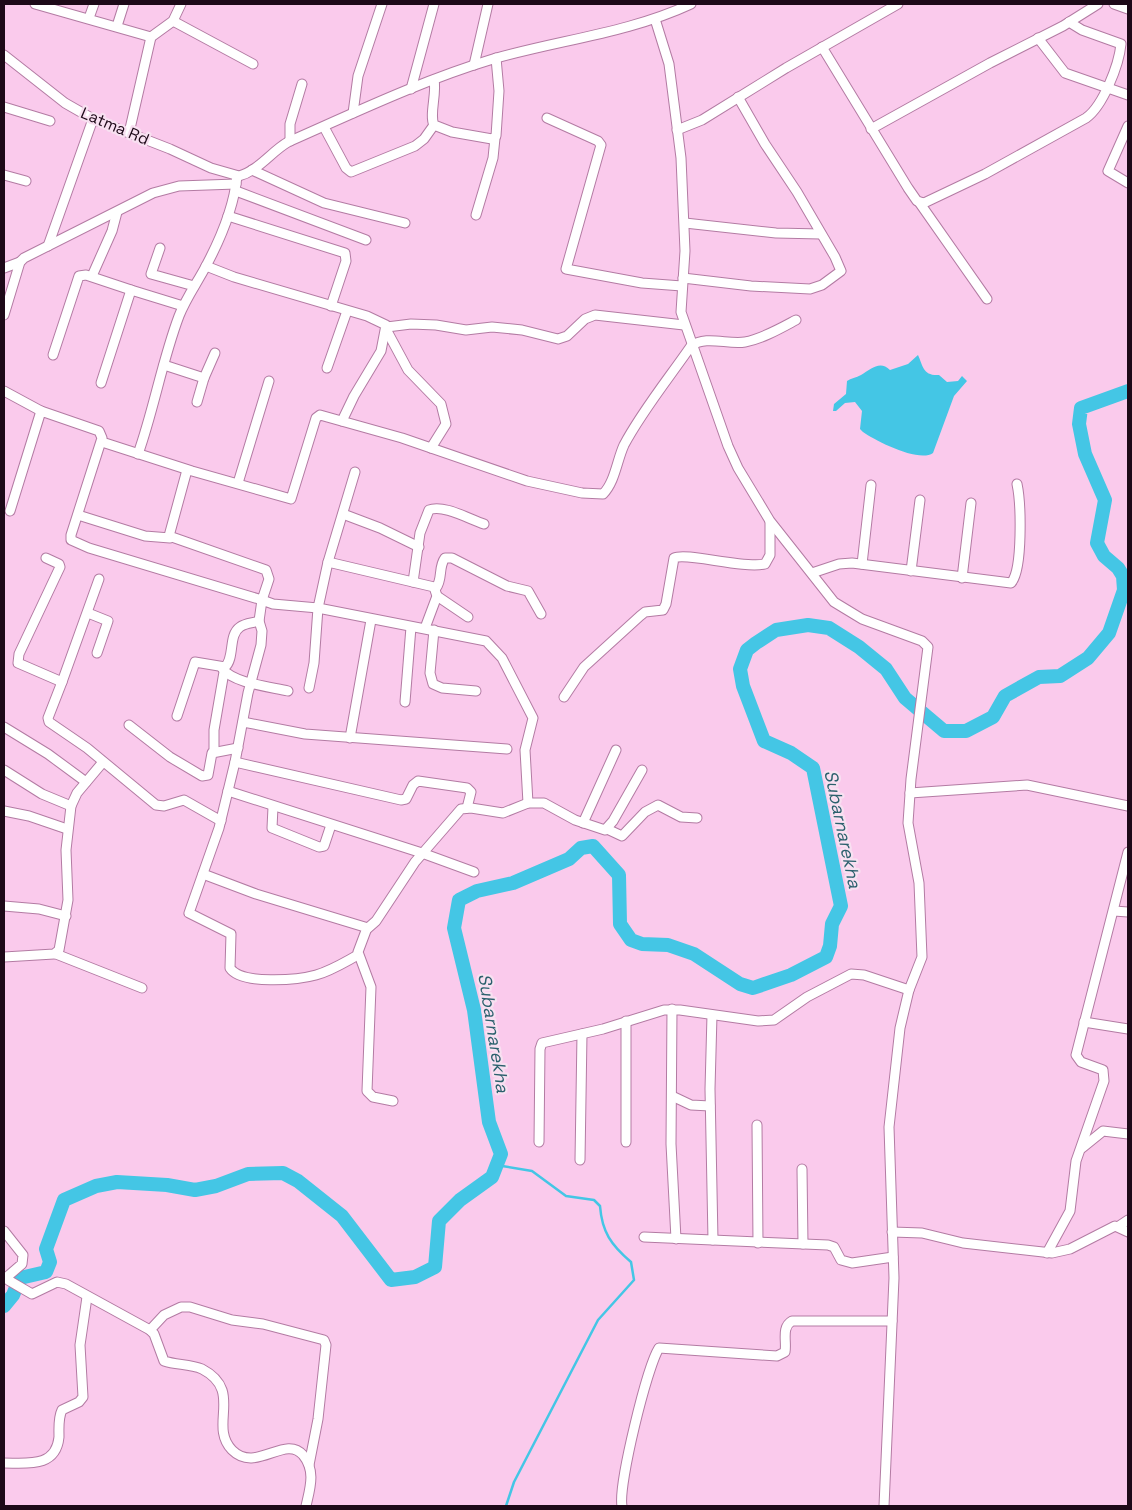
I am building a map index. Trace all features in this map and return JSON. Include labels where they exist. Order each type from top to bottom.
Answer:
[{"type":"street","points":[[36,4],[151,37]]},
{"type":"street","points":[[89,18],[94,4]]},
{"type":"street","points":[[117,26],[124,4]]},
{"type":"street","points":[[128,133],[151,37],[173,21],[181,4]]},
{"type":"street","points":[[353,114],[358,76],[382,4]]},
{"type":"street","points":[[411,88],[434,4]]},
{"type":"street","points":[[474,65],[488,4]]},
{"type":"street","points":[[138,454],[183,306],[206,266],[228,216],[236,184],[271,153],[290,141],[411,88],[474,65],[655,19],[668,9],[691,4]]},
{"type":"street","points":[[677,130],[702,120],[822,47],[898,4]]},
{"type":"street","points":[[871,129],[1069,22],[1098,4]]},
{"type":"street","points":[[1114,4],[1128,9]]},
{"type":"street","points":[[655,19],[666,47],[670,64],[677,130],[685,223],[681,312],[691,346],[728,446],[738,468],[770,521],[841,607],[862,619],[922,641],[928,647],[929,655],[911,779],[909,837],[919,883],[922,957],[909,990],[900,1028],[890,1110],[893,1257],[884,1506]]},
{"type":"street","points":[[173,21],[253,64]]},
{"type":"street","points":[[919,202],[940,197],[1086,118],[1097,108],[1116,66],[1120,43],[1082,30],[1069,22]]},
{"type":"street","points":[[1038,38],[1061,71],[1128,96]]},
{"type":"street","points":[[822,47],[871,129],[987,299]]},
{"type":"street","name":"Latma Rd","points":[[4,55],[65,103],[93,119],[211,168],[236,184],[366,240]]},
{"type":"street","points":[[476,215],[493,158],[499,106],[496,58]]},
{"type":"street","points":[[434,80],[435,96],[432,118],[434,125]]},
{"type":"street","points":[[290,141],[290,124],[302,84]]},
{"type":"street","points":[[547,118],[598,141],[601,146],[566,269],[642,283],[683,282],[814,288],[841,271],[835,257],[738,98]]},
{"type":"street","points":[[4,107],[50,121]]},
{"type":"street","points":[[48,246],[93,119]]},
{"type":"street","points":[[324,127],[346,168],[351,172],[415,146],[424,139],[434,125]]},
{"type":"street","points":[[434,125],[481,138],[495,138]]},
{"type":"street","points":[[1128,126],[1108,171],[1128,182]]},
{"type":"street","points":[[252,170],[324,203],[405,223]]},
{"type":"street","points":[[4,175],[26,181]]},
{"type":"street","points":[[4,268],[20,262],[48,246],[166,188],[236,184]]},
{"type":"street","points":[[92,276],[112,231],[117,212]]},
{"type":"street","points":[[228,216],[345,253],[346,261],[331,306]]},
{"type":"street","points":[[685,223],[776,233],[821,234]]},
{"type":"street","points":[[160,248],[151,274],[194,286]]},
{"type":"street","points":[[4,315],[20,262]]},
{"type":"street","points":[[206,266],[367,316],[387,329],[408,370],[443,408],[446,419],[444,429],[431,448]]},
{"type":"street","points":[[53,355],[77,279],[82,274],[183,306]]},
{"type":"street","points":[[101,383],[131,290]]},
{"type":"street","points":[[327,368],[347,311]]},
{"type":"street","points":[[387,329],[411,324],[436,324],[466,330],[492,327],[522,330],[558,339],[567,336],[585,319],[595,315],[684,325]]},
{"type":"street","points":[[102,442],[186,470],[291,499],[317,416],[342,421],[431,448],[527,481],[582,493],[603,494],[608,488],[619,456],[631,433],[691,346],[704,341],[736,343],[752,341],[796,320]]},
{"type":"street","points":[[342,421],[354,396],[377,360],[387,329]]},
{"type":"street","points":[[197,402],[204,378],[215,352]]},
{"type":"street","points":[[164,365],[204,378]]},
{"type":"street","points":[[238,483],[269,382]]},
{"type":"street","points":[[4,391],[42,411],[99,431],[102,435],[102,442],[71,535],[74,542],[273,604],[318,608],[371,620],[429,629],[486,641],[502,658],[533,718],[525,750],[528,803]]},
{"type":"street","points":[[10,511],[42,411]]},
{"type":"street","points":[[170,538],[169,533],[186,470]]},
{"type":"street","points":[[309,688],[314,663],[318,608],[328,562],[355,472]]},
{"type":"street","points":[[812,573],[839,564],[862,564],[962,578],[1005,583],[1012,582],[1016,570],[1021,521],[1017,484]]},
{"type":"street","points":[[862,564],[871,485]]},
{"type":"street","points":[[911,571],[920,500]]},
{"type":"street","points":[[962,578],[970,503]]},
{"type":"street","points":[[413,582],[425,517],[431,509],[449,511],[484,524]]},
{"type":"street","points":[[343,514],[380,528],[419,547]]},
{"type":"street","points":[[78,515],[145,536],[170,538],[266,570],[269,579],[262,600],[259,622],[262,636],[235,762],[221,822],[189,913],[230,934],[230,968],[237,975],[260,980],[307,977],[330,970],[358,955]]},
{"type":"street","points":[[564,697],[584,667],[640,616],[664,609],[674,558],[683,556],[732,564],[765,564],[770,555],[770,521]]},
{"type":"street","points":[[46,558],[59,564],[60,567],[23,646],[18,663],[62,682]]},
{"type":"street","points":[[476,691],[442,688],[433,684],[430,673],[429,629],[436,592],[441,580],[442,562],[445,558],[452,558],[508,586],[528,591],[541,614]]},
{"type":"street","points":[[328,562],[413,582],[436,592],[468,616]]},
{"type":"street","points":[[99,579],[48,718],[49,722],[156,805],[164,806],[184,800],[221,822]]},
{"type":"street","points":[[88,613],[108,622],[97,653]]},
{"type":"street","points":[[350,738],[371,620]]},
{"type":"street","points":[[214,752],[214,737],[223,670],[229,662],[239,628],[259,622]]},
{"type":"street","points":[[405,702],[411,627]]},
{"type":"street","points":[[177,716],[195,662],[202,662],[252,683],[288,691]]},
{"type":"street","points":[[243,722],[295,732],[350,738],[507,749]]},
{"type":"street","points":[[129,725],[170,757],[202,776],[208,775],[210,756],[214,752],[238,748]]},
{"type":"street","points":[[4,727],[48,754],[86,782]]},
{"type":"street","points":[[583,823],[616,750]]},
{"type":"street","points":[[56,954],[59,950],[68,900],[67,829],[71,806],[86,782],[103,762]]},
{"type":"street","points":[[235,762],[401,800],[406,799],[413,785],[418,781],[467,788],[471,792],[467,808]]},
{"type":"street","points":[[4,770],[42,794],[71,806]]},
{"type":"street","points":[[607,829],[642,770]]},
{"type":"street","points":[[910,793],[1027,785],[1128,806]]},
{"type":"street","points":[[228,791],[273,807],[422,853],[474,872]]},
{"type":"street","points":[[393,1101],[373,1097],[367,1091],[371,987],[358,955],[361,941],[367,928],[376,921],[395,890],[422,853],[458,811],[467,808],[503,813],[528,803],[549,805],[583,823],[599,829],[607,829],[622,836],[645,812],[656,805],[681,817],[697,818]]},
{"type":"street","points":[[273,807],[272,828],[319,848],[324,846],[330,825]]},
{"type":"street","points":[[4,811],[29,816],[67,829]]},
{"type":"street","points":[[1047,1253],[1070,1211],[1076,1161],[1105,1076],[1101,1069],[1081,1062],[1076,1058],[1128,852]]},
{"type":"street","points":[[203,874],[256,894],[367,928]]},
{"type":"street","points":[[4,906],[39,909],[66,916]]},
{"type":"street","points":[[1114,911],[1128,912]]},
{"type":"street","points":[[4,957],[56,954],[142,988]]},
{"type":"street","points":[[539,1142],[540,1044],[582,1034],[652,1012],[672,1009],[758,1021],[774,1020],[807,997],[851,974],[864,975],[909,990]]},
{"type":"street","points":[[672,1009],[671,1144],[676,1239]]},
{"type":"street","points":[[712,1015],[710,1106],[713,1240]]},
{"type":"street","points":[[626,1021],[626,1142]]},
{"type":"street","points":[[1084,1022],[1128,1029]]},
{"type":"street","points":[[580,1160],[582,1034]]},
{"type":"street","points":[[672,1096],[691,1105],[710,1106]]},
{"type":"street","points":[[757,1125],[758,1243]]},
{"type":"street","points":[[1080,1149],[1103,1131],[1128,1134]]},
{"type":"street","points":[[802,1169],[802,1244]]},
{"type":"street","points":[[892,1232],[922,1233],[963,1244],[1047,1253],[1070,1248],[1128,1220]]},
{"type":"street","points":[[1119,1226],[1128,1232]]},
{"type":"street","points":[[4,1231],[18,1246],[24,1258],[22,1264],[8,1276],[7,1279],[13,1284],[33,1294],[51,1284],[60,1282],[150,1330],[154,1334],[164,1361],[204,1370],[222,1388],[225,1399],[224,1437],[233,1451],[240,1457],[250,1459],[290,1448],[300,1452],[310,1465]]},
{"type":"street","points":[[644,1238],[832,1246],[841,1260],[847,1262],[893,1257]]},
{"type":"street","points":[[4,1462],[35,1462],[51,1457],[57,1447],[62,1410],[79,1402],[83,1397],[80,1345],[87,1296]]},
{"type":"street","points":[[150,1330],[164,1315],[181,1307],[190,1307],[232,1320],[263,1324],[324,1340],[326,1345],[319,1412],[310,1465],[311,1485],[306,1506]]},
{"type":"street","points":[[622,1506],[624,1474],[640,1408],[659,1348],[777,1356],[784,1352],[786,1326],[792,1321],[892,1321]]},
{"type":"water","points":[[918,355],[924,370],[930,374],[939,375],[947,382],[958,381],[962,376],[967,381],[954,396],[933,453],[918,455],[898,450],[863,432],[860,429],[862,411],[855,402],[845,403],[836,411],[833,411],[834,404],[846,394],[847,381],[850,379],[876,366],[883,366],[890,370],[908,364]]},
{"type":"waterway","name":"Subarnarekha","points":[[4,1306],[13,1295],[20,1278],[46,1272],[50,1262],[46,1249],[64,1200],[96,1186],[117,1182],[167,1185],[195,1190],[216,1186],[248,1174],[283,1173],[298,1181],[342,1216],[391,1280],[415,1277],[435,1267],[439,1221],[460,1200],[492,1177],[501,1154],[489,1122],[474,1010],[454,928],[459,900],[477,891],[513,883],[569,859],[581,848],[593,846],[619,875],[620,924],[631,940],[642,944],[668,945],[694,954],[740,984],[753,988],[791,975],[826,957],[830,946],[832,924],[841,906],[813,768],[791,753],[764,741],[743,686],[740,669],[747,650],[776,630],[808,625],[829,628],[859,647],[886,669],[905,698],[944,731],[966,731],[993,717],[1005,696],[1039,677],[1060,676],[1088,658],[1109,633],[1124,590],[1123,576],[1118,568],[1104,556],[1097,543],[1105,500],[1085,454],[1079,424],[1081,408],[1128,391]]},
{"type":"waterway","points":[[496,1165],[532,1171],[566,1196],[594,1200],[600,1206],[605,1231],[618,1250],[631,1262],[634,1280],[598,1320],[514,1482],[506,1506]]}]
